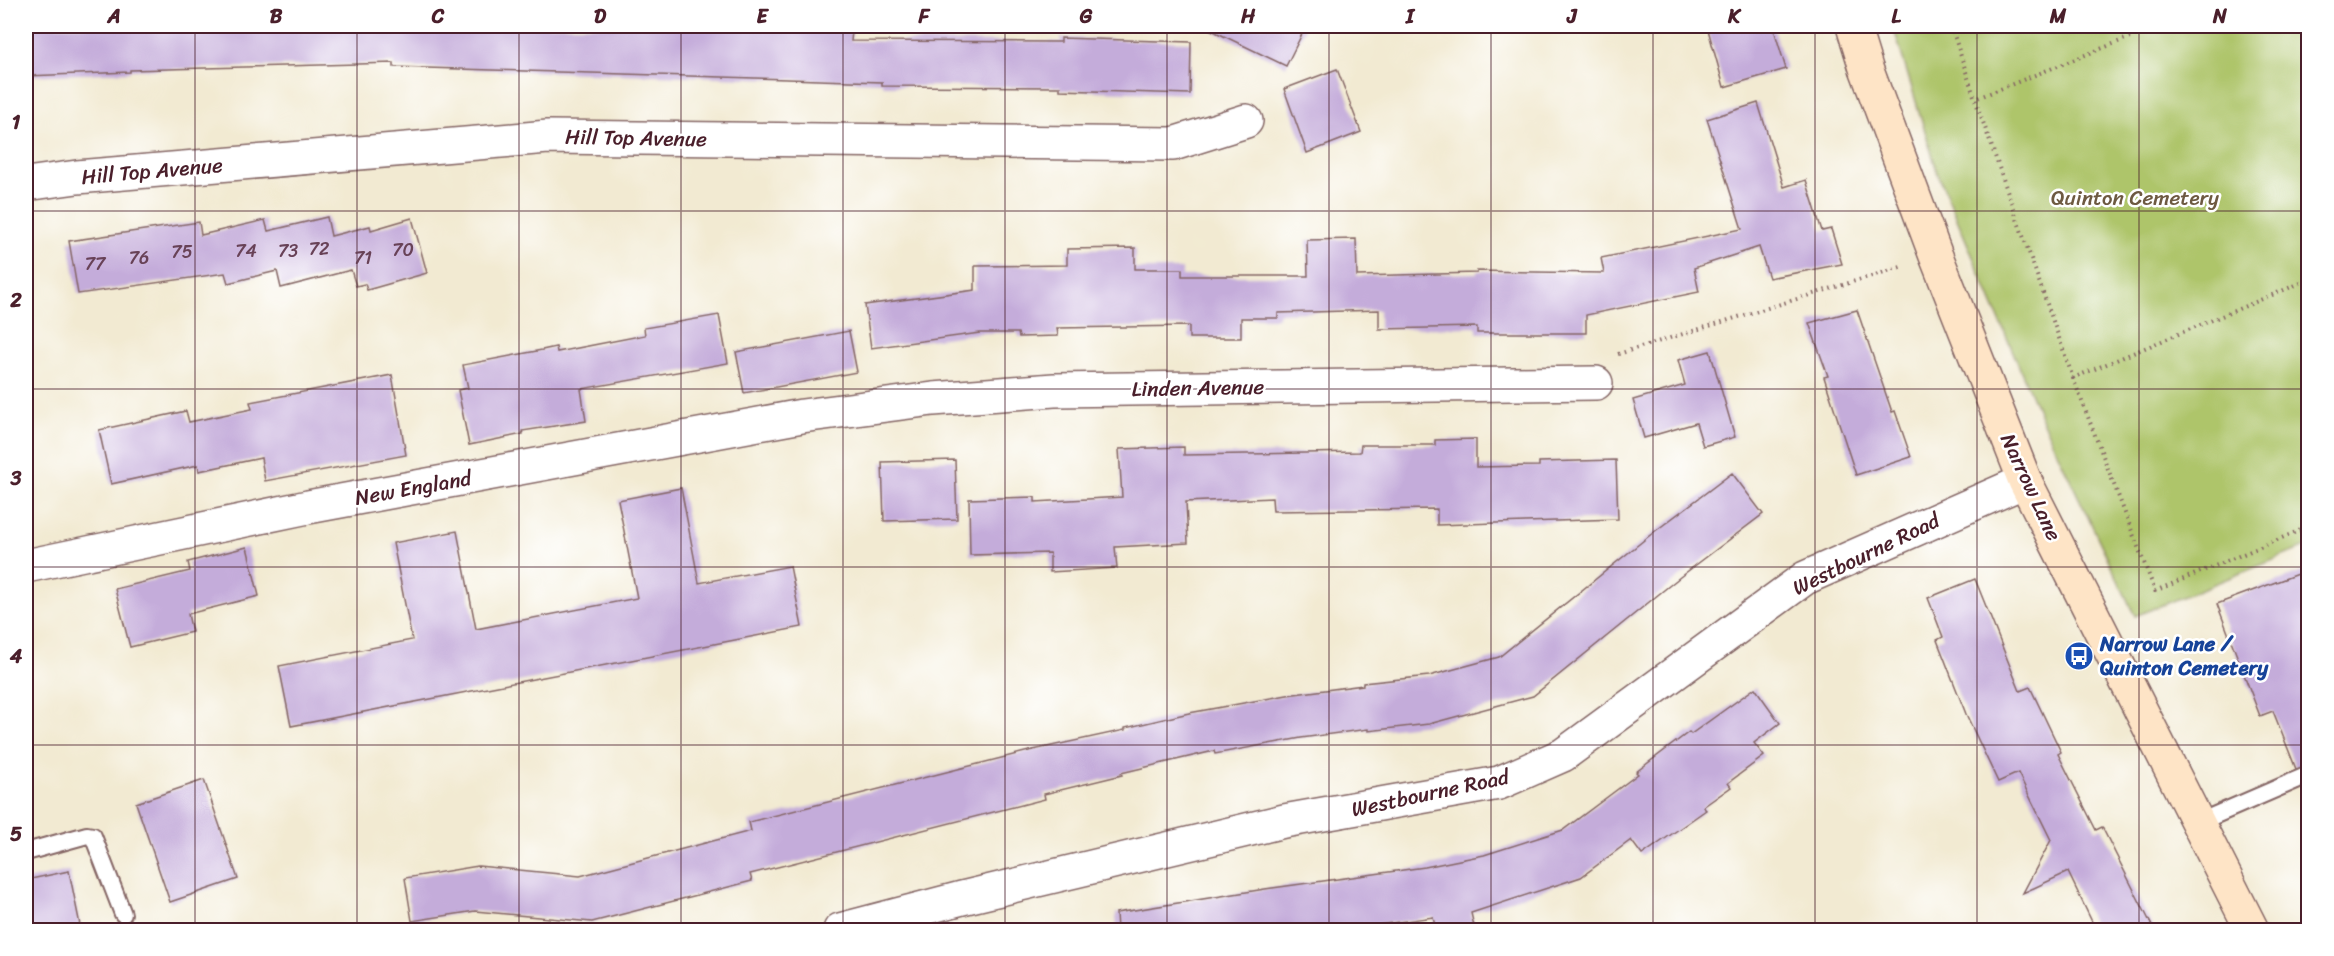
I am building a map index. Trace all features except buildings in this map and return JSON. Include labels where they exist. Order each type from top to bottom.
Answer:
[{"type":"main road","name":"Narrow Lane","points":[[1853,26],[1866,68],[1936,256],[2025,481],[2252,930]]},
{"type":"street","name":"Hill Top Avenue","points":[[26,184],[77,177],[548,137],[1173,144],[1246,121]]},
{"type":"street","name":"Linden Avenue","points":[[802,416],[933,399],[1054,390],[1596,384]]},
{"type":"street","name":"New England","points":[[26,566],[308,507],[802,416]]},
{"type":"street","name":"Westbourne Road","points":[[840,930],[974,895],[1284,821],[1499,783],[1563,755],[1804,578],[2025,481]]},
{"type":"lane","points":[[2197,823],[2308,776]]},
{"type":"lane","points":[[26,852],[87,835],[93,836],[123,914]]},
{"type":"path","points":[[1951,26],[2073,378],[2155,591],[2308,527]]},
{"type":"path","points":[[1976,99],[2158,26]]},
{"type":"path","points":[[1596,384],[1601,359],[1829,291],[1936,256]]},
{"type":"path","points":[[2073,378],[2308,280]]},
{"type":"green space","name":"Quinton Cemetery","points":[[1893,26],[2308,26],[2308,546],[2135,616],[2040,416],[1938,174]]},
{"type":"place","name":"Narrow Lane / Quinton Cemetery","points":[[2079,656]]}]
